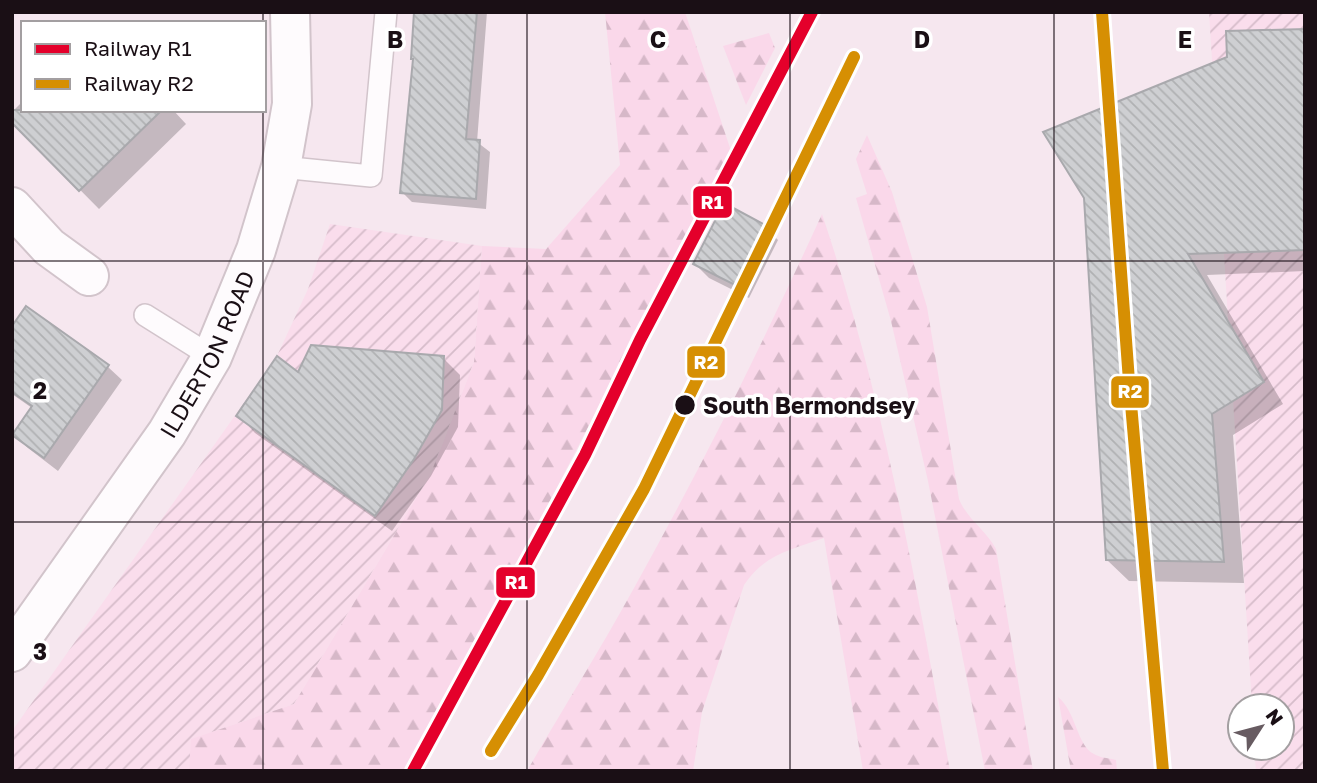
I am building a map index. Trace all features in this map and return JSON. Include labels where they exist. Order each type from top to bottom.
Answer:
[{"type":"street","name":"ILDERTON ROAD","points":[[12,652],[167,433],[212,357],[256,250],[281,167],[292,104],[290,12]]},
{"type":"street","points":[[12,207],[49,247],[89,276]]},
{"type":"lane","points":[[281,167],[371,176],[387,12]]},
{"type":"lane","points":[[145,315],[212,357]]},
{"type":"shaded area","points":[[1209,12],[1305,12],[1305,771],[1256,771],[1255,762],[1296,762],[1296,692],[1251,692]]},
{"type":"shaded area","points":[[330,224],[482,246],[474,362],[431,473],[294,704],[192,739],[189,771],[12,771],[12,731],[277,356],[308,289]]},
{"type":"green space","points":[[605,12],[685,12],[733,157],[678,252],[532,536],[403,771],[189,771],[191,739],[294,704],[431,473],[474,362],[482,246],[546,249],[620,165]]},
{"type":"green space","points":[[769,33],[775,48],[746,105],[723,46]]},
{"type":"green space","points":[[867,135],[892,192],[927,307],[959,499],[996,549],[1033,771],[985,771],[928,481],[891,321],[856,198],[867,194],[856,159]]},
{"type":"green space","points":[[822,214],[844,282],[880,420],[911,560],[950,771],[863,771],[824,538],[779,554],[761,566],[744,585],[702,712],[693,771],[527,771],[621,611],[684,496],[755,356]]},
{"type":"green space","points":[[1058,697],[1069,711],[1088,750],[1116,760],[1117,771],[1071,771]]},
{"type":"building","points":[[414,12],[477,12],[466,139],[480,140],[476,199],[400,193],[413,59]]},
{"type":"building","points":[[1305,29],[1305,250],[1188,254],[1264,382],[1212,414],[1224,562],[1106,560],[1084,198],[1043,132],[1227,57],[1226,31]]},
{"type":"building","points":[[12,110],[160,112],[79,191],[12,123]]},
{"type":"building","points":[[724,203],[765,225],[735,285],[693,264]]},
{"type":"building","points":[[26,306],[109,365],[44,458],[12,435],[32,406],[12,392],[12,326]]},
{"type":"building","points":[[311,345],[444,356],[442,410],[414,459],[375,516],[236,416],[277,356],[298,372]]},
{"type":"railway","points":[[1102,12],[1129,381],[1163,771]]},
{"type":"rail line","name":"R1","points":[[413,771],[585,455],[640,340],[812,12]]},
{"type":"rail line","name":"R2","points":[[1102,12],[1129,381],[1163,771]]},
{"type":"rail line","name":"R2","points":[[491,751],[538,675],[644,489],[854,57]]},
{"type":"place","name":"South Bermondsey","points":[[685,405]]}]
